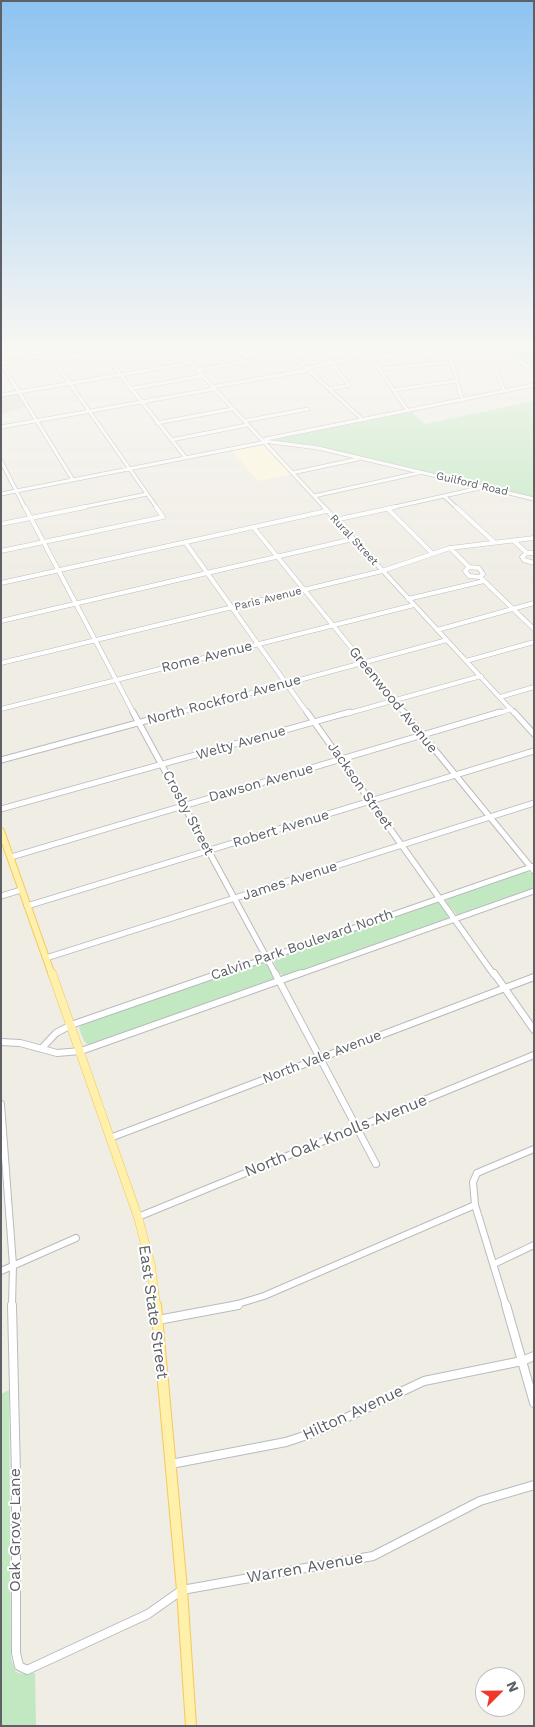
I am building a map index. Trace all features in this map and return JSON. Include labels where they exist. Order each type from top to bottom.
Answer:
[{"type":"main road","name":"East State Street","points":[[1,831],[3,844],[11,856],[21,890],[71,1024],[138,1217],[151,1266],[158,1320],[182,1590],[191,1726]]},
{"type":"street","points":[[1,428],[13,426]]},
{"type":"street","points":[[40,426],[73,480]]},
{"type":"street","points":[[1,552],[163,517],[100,426]]},
{"type":"street","points":[[159,426],[186,458]]},
{"type":"street","points":[[171,440],[234,426]]},
{"type":"street","name":"Rural Street","points":[[248,426],[534,734]]},
{"type":"street","points":[[1,494],[186,458],[336,426]]},
{"type":"street","name":"Guilford Road","points":[[263,441],[310,447],[534,499]]},
{"type":"street","points":[[292,473],[360,459]]},
{"type":"street","name":"Crosby Street","points":[[1,461],[94,640],[321,1057],[376,1164]]},
{"type":"street","points":[[314,496],[421,472]]},
{"type":"street","points":[[335,520],[485,487]]},
{"type":"street","points":[[1,524],[147,494]]},
{"type":"street","points":[[444,496],[494,542]]},
{"type":"street","points":[[388,509],[432,553]]},
{"type":"street","points":[[1,583],[326,511]]},
{"type":"street","name":"Greenwood Avenue","points":[[254,528],[489,818],[533,868]]},
{"type":"street","name":"Paris Avenue","points":[[1,663],[304,590],[382,570],[450,548],[534,538]]},
{"type":"street","points":[[1,621],[353,539]]},
{"type":"street","points":[[514,541],[527,553],[534,554]]},
{"type":"street","name":"Jackson Street","points":[[184,542],[534,1030]]},
{"type":"street","points":[[450,548],[469,567],[482,570],[483,574],[480,577]]},
{"type":"street","points":[[527,553],[523,558],[527,562],[534,563]]},
{"type":"street","points":[[469,567],[465,571],[466,574],[480,577],[534,629]]},
{"type":"street","points":[[408,599],[484,581]]},
{"type":"street","points":[[437,630],[534,603]]},
{"type":"street","name":"Rome Avenue","points":[[1,709],[414,605]]},
{"type":"street","name":"North Rockford Avenue","points":[[1,760],[447,640]]},
{"type":"street","points":[[466,661],[534,642]]},
{"type":"street","name":"Welty Avenue","points":[[1,810],[481,676]]},
{"type":"street","points":[[500,697],[534,687]]},
{"type":"street","name":"Dawson Avenue","points":[[11,856],[511,709]]},
{"type":"street","name":"Robert Avenue","points":[[27,906],[534,751]]},
{"type":"street","name":"James Avenue","points":[[46,958],[534,803]]},
{"type":"street","name":"Calvin Park Boulevard North","points":[[42,1048],[56,1034],[71,1024],[533,868]]},
{"type":"street","points":[[1,896],[21,890]]},
{"type":"street","name":"Calvin Park Boulevard North","points":[[1,1042],[20,1043],[67,1054],[80,1051],[534,891]]},
{"type":"street","name":"North Vale Avenue","points":[[110,1138],[534,977]]},
{"type":"street","name":"North Oak Knolls Avenue","points":[[138,1217],[534,1055]]},
{"type":"street","name":"Oak Grove Lane","points":[[1,1104],[5,1192],[13,1265],[16,1653],[19,1666],[27,1670],[37,1667],[148,1614],[182,1590]]},
{"type":"street","points":[[534,1148],[477,1173],[473,1182],[475,1205],[534,1403]]},
{"type":"street","points":[[158,1320],[238,1305],[257,1299],[475,1205]]},
{"type":"street","points":[[1,1271],[76,1238]]},
{"type":"street","points":[[494,1264],[534,1245]]},
{"type":"street","name":"Hilton Avenue","points":[[170,1464],[286,1442],[316,1432],[424,1381],[522,1361],[534,1356]]},
{"type":"street","name":"Warren Avenue","points":[[182,1590],[373,1556],[480,1502],[534,1485]]},
{"type":"shaded area","points":[[260,444],[264,445],[291,474],[258,481],[232,451],[227,450]]},
{"type":"green space","points":[[338,426],[534,426],[534,497],[316,446],[278,442],[276,438]]},
{"type":"green space","points":[[526,871],[534,875],[534,888],[457,915],[446,902],[448,898]]},
{"type":"green space","points":[[436,902],[440,903],[449,915],[448,919],[285,976],[275,966],[274,958]]},
{"type":"green space","points":[[263,962],[267,965],[274,978],[272,981],[92,1044],[87,1044],[84,1041],[79,1028],[83,1023]]},
{"type":"green space","points":[[9,1390],[11,1659],[16,1672],[22,1674],[35,1673],[36,1726],[1,1726],[1,1394]]}]
